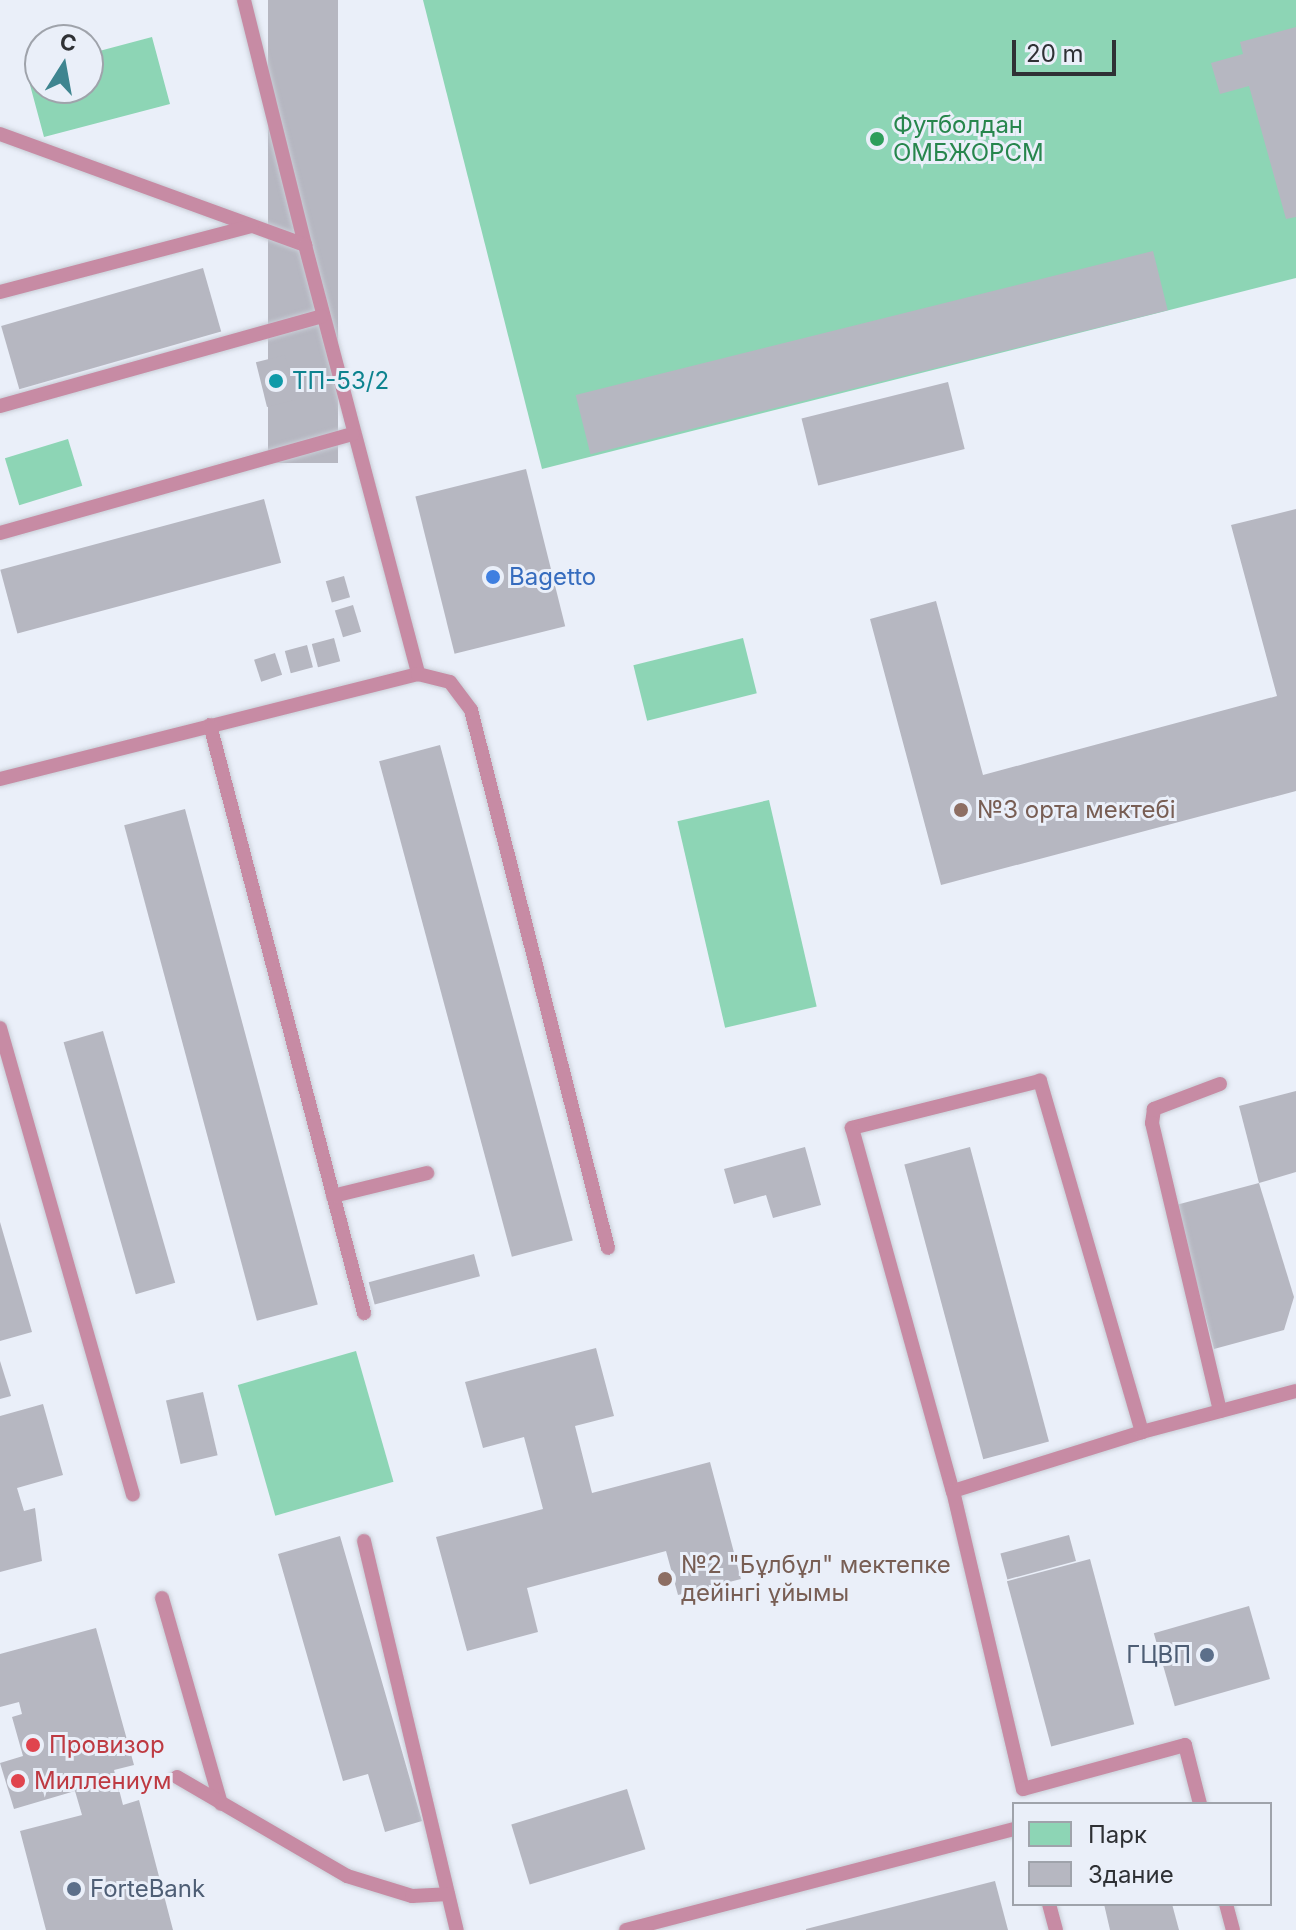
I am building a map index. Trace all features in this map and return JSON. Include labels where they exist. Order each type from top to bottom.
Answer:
[{"type":"lane","points":[[244,0],[352,434],[418,674]]},
{"type":"lane","points":[[0,134],[305,245]]},
{"type":"lane","points":[[0,292],[252,226]]},
{"type":"lane","points":[[0,406],[322,316]]},
{"type":"lane","points":[[0,533],[352,434]]},
{"type":"lane","points":[[0,779],[418,674],[450,682],[471,710],[608,1248]]},
{"type":"lane","points":[[210,725],[364,1313]]},
{"type":"lane","points":[[0,1028],[133,1494]]},
{"type":"lane","points":[[1142,1432],[1040,1081],[852,1128],[953,1491],[1024,1796],[1185,1745],[1199,1802]]},
{"type":"lane","points":[[1220,1084],[1154,1109],[1152,1123],[1220,1411]]},
{"type":"lane","points":[[333,1196],[427,1173]]},
{"type":"lane","points":[[953,1491],[1142,1432],[1296,1391]]},
{"type":"lane","points":[[364,1541],[457,1930]]},
{"type":"lane","points":[[162,1598],[221,1804]]},
{"type":"lane","points":[[177,1777],[347,1876],[412,1896],[448,1894]]},
{"type":"lane","points":[[626,1930],[1012,1830]]},
{"type":"lane","points":[[1050,1906],[1056,1930]]},
{"type":"lane","points":[[1227,1906],[1233,1930]]},
{"type":"green space","name":"Футболдан ОМБЖОРСМ","points":[[423,0],[1296,0],[1296,278],[542,469]]},
{"type":"green space","points":[[152,37],[170,104],[44,137],[35,104],[104,104],[104,50]]},
{"type":"green space","points":[[68,439],[82,486],[19,505],[5,458]]},
{"type":"green space","points":[[743,638],[757,693],[647,721],[633,665]]},
{"type":"green space","points":[[769,800],[817,1007],[725,1028],[677,821]]},
{"type":"green space","points":[[356,1351],[393,1482],[275,1516],[238,1385]]},
{"type":"building","points":[[268,0],[338,0],[338,463],[268,463]]},
{"type":"building","points":[[1296,27],[1296,217],[1286,219],[1249,86],[1220,94],[1211,63],[1243,54],[1240,42]]},
{"type":"building","points":[[1153,251],[1168,310],[590,454],[576,395]]},
{"type":"building","points":[[203,268],[221,331],[19,389],[1,326]]},
{"type":"building","name":"ТП-53/2","points":[[285,355],[296,400],[267,407],[256,362]]},
{"type":"building","points":[[948,382],[965,449],[818,485],[801,419]]},
{"type":"building","name":"Bagetto","points":[[526,469],[565,626],[455,654],[415,497]]},
{"type":"building","points":[[264,499],[281,563],[17,633],[0,570]]},
{"type":"building","points":[[1296,509],[1296,791],[941,885],[870,619],[936,601],[983,775],[1277,696],[1231,525]]},
{"type":"building","points":[[344,576],[350,597],[332,602],[326,581]]},
{"type":"building","points":[[353,605],[361,632],[343,637],[335,611]]},
{"type":"building","points":[[334,638],[340,661],[318,667],[312,644]]},
{"type":"building","points":[[307,645],[313,667],[291,673],[285,651]]},
{"type":"building","points":[[275,653],[282,675],[261,682],[254,660]]},
{"type":"building","points":[[440,745],[573,1241],[512,1257],[379,761]]},
{"type":"building","points":[[185,809],[318,1305],[257,1321],[124,825]]},
{"type":"building","points":[[103,1031],[175,1283],[136,1294],[64,1042]]},
{"type":"building","points":[[1296,1091],[1296,1172],[1259,1183],[1239,1106]]},
{"type":"building","points":[[805,1147],[821,1205],[773,1218],[766,1195],[734,1204],[724,1169]]},
{"type":"building","points":[[970,1147],[1049,1442],[983,1459],[904,1165]]},
{"type":"building","points":[[1259,1183],[1294,1297],[1284,1330],[1214,1349],[1176,1205]]},
{"type":"building","points":[[0,1222],[32,1332],[0,1341]]},
{"type":"building","points":[[474,1254],[480,1276],[375,1304],[369,1282]]},
{"type":"building","points":[[596,1348],[614,1416],[575,1426],[592,1493],[710,1462],[741,1579],[678,1595],[666,1551],[527,1588],[538,1632],[467,1651],[436,1537],[543,1509],[524,1437],[483,1448],[465,1382]]},
{"type":"building","points":[[0,1361],[11,1396],[0,1399]]},
{"type":"building","points":[[203,1392],[218,1455],[181,1464],[166,1401]]},
{"type":"building","points":[[43,1404],[63,1475],[17,1488],[24,1511],[35,1508],[42,1561],[0,1572],[0,1416]]},
{"type":"building","points":[[1069,1535],[1076,1561],[1007,1579],[1000,1553]]},
{"type":"building","points":[[340,1536],[422,1821],[385,1832],[368,1774],[343,1781],[278,1554]]},
{"type":"building","points":[[1090,1559],[1134,1724],[1051,1746],[1007,1581]]},
{"type":"building","points":[[1249,1606],[1270,1679],[1175,1706],[1154,1633]]},
{"type":"building","points":[[96,1628],[134,1765],[114,1770],[123,1805],[139,1800],[173,1930],[46,1930],[20,1831],[82,1815],[75,1791],[14,1809],[0,1763],[23,1756],[12,1717],[22,1714],[19,1702],[0,1707],[0,1654]]},
{"type":"building","points":[[627,1789],[645,1849],[530,1885],[511,1824]]},
{"type":"building","points":[[995,1881],[1008,1930],[806,1930],[806,1929]]},
{"type":"building","points":[[1104,1906],[1173,1906],[1179,1930],[1110,1930]]},
{"type":"place","name":"Футболдан ОМБЖОРСМ","points":[[877,139]]},
{"type":"place","name":"ТП-53/2","points":[[276,381]]},
{"type":"place","name":"Bagetto","points":[[493,577]]},
{"type":"place","name":"№3 орта мектебі","points":[[961,810]]},
{"type":"place","name":"№2 \"Бұлбұл\" мектепке дейінгі ұйымы","points":[[665,1579]]},
{"type":"place","name":"ГЦВП","points":[[1207,1655]]},
{"type":"place","name":"Провизор","points":[[33,1745]]},
{"type":"place","name":"Миллениум","points":[[18,1781]]},
{"type":"place","name":"ForteBank","points":[[74,1889]]}]
